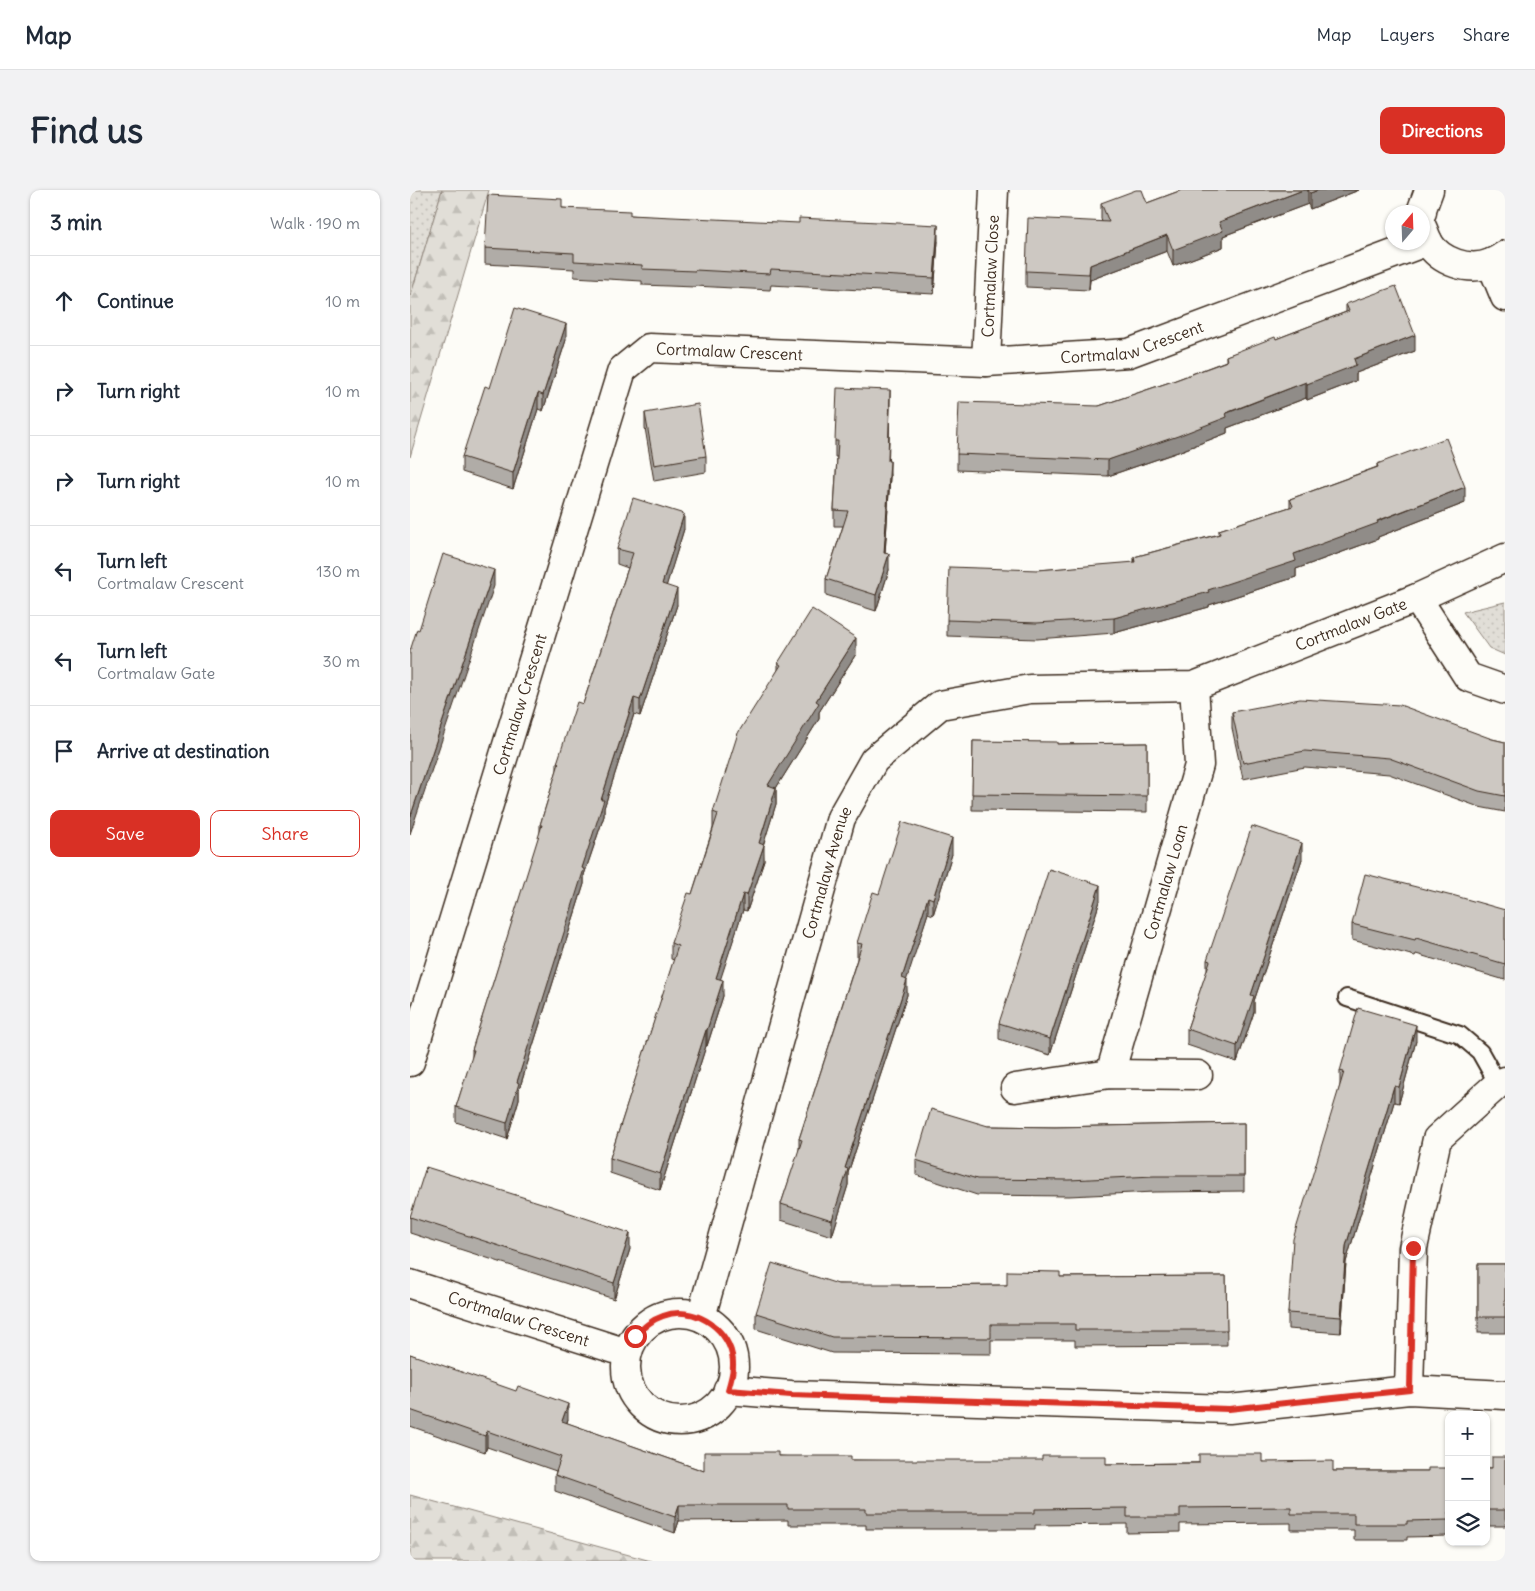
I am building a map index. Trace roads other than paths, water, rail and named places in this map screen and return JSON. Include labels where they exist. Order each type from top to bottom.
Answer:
[{"type":"street","name":"Cortmalaw Close","points":[[986,362],[994,190]]},
{"type":"street","points":[[1424,205],[1429,190]]},
{"type":"street","points":[[1430,242],[1437,252],[1449,261],[1463,266],[1477,266],[1498,259],[1505,297]]},
{"type":"street","name":"Cortmalaw Crescent","points":[[410,1062],[622,370],[649,348],[986,362],[1129,353],[1385,250]]},
{"type":"street","name":"Cortmalaw Gate","points":[[1194,686],[1417,598],[1505,558]]},
{"type":"street","points":[[1417,598],[1468,677],[1505,690]]},
{"type":"street","name":"Cortmalaw Loan","points":[[1110,1074],[1199,765],[1194,686]]},
{"type":"street","name":"Cortmalaw Avenue","points":[[701,1317],[841,818],[874,760],[940,705],[1030,689],[1194,686]]},
{"type":"street","points":[[1015,1088],[1110,1074],[1198,1075]]},
{"type":"street","points":[[1410,1390],[1413,1248],[1437,1139],[1502,1082]]},
{"type":"street","name":"Cortmalaw Crescent","points":[[410,1284],[627,1353]]},
{"type":"street","points":[[682,1312],[701,1317],[715,1326],[726,1340],[733,1356],[733,1374],[728,1390],[718,1404],[704,1415],[687,1420],[670,1420],[653,1414],[639,1402],[630,1388],[625,1371],[627,1353],[635,1336],[648,1323],[664,1315],[682,1312]]},
{"type":"street","points":[[728,1390],[791,1395],[1229,1409],[1410,1390],[1505,1395]]},
{"type":"lane","points":[[1347,998],[1460,1035],[1480,1052],[1502,1082]]}]
